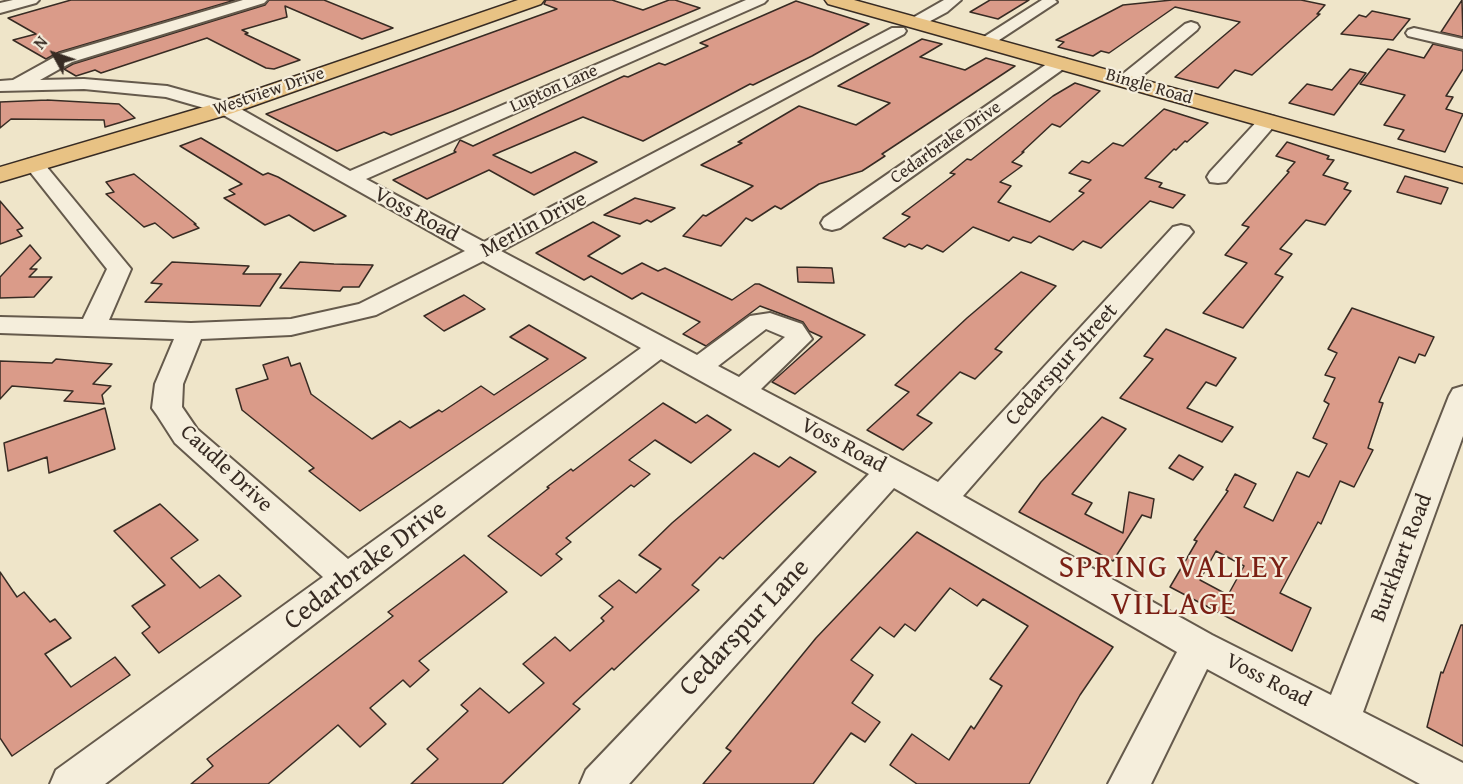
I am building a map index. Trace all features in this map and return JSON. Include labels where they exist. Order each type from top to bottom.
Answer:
[{"type":"main road","name":"Westview Drive","points":[[0,175],[225,108],[535,0]]},
{"type":"main road","name":"Bingle Road","points":[[834,0],[906,27],[984,42],[1463,176]]},
{"type":"street","points":[[0,8],[31,0]]},
{"type":"street","points":[[8,86],[66,58],[259,0]]},
{"type":"street","name":"Lupton Lane","points":[[349,179],[759,0]]},
{"type":"street","name":"Merlin Drive","points":[[0,325],[191,331],[291,327],[367,310],[484,251],[942,9],[953,0]]},
{"type":"street","points":[[984,42],[1049,2]]},
{"type":"street","points":[[1125,81],[1191,27]]},
{"type":"street","points":[[1414,33],[1463,44]]},
{"type":"street","name":"Cedarbrake Drive","points":[[832,223],[1060,63]]},
{"type":"street","name":"Voss Road","points":[[8,86],[84,84],[167,92],[225,108],[349,179],[942,499],[1199,646],[1461,784]]},
{"type":"street","points":[[1218,177],[1268,121]]},
{"type":"street","points":[[34,164],[119,269],[93,327]]},
{"type":"street","name":"Cedarspur Street","points":[[942,499],[1181,232]]},
{"type":"street","points":[[697,368],[759,322],[770,321],[793,330],[799,339],[741,391]]},
{"type":"street","name":"Caudle Drive","points":[[191,331],[169,384],[167,408],[186,436],[349,580]]},
{"type":"street","name":"Cedarbrake Drive","points":[[71,784],[349,580],[660,347]]},
{"type":"street","name":"Burkhart Road","points":[[1341,719],[1463,396]]},
{"type":"street","name":"Cedarspur Lane","points":[[601,784],[890,472]]},
{"type":"street","points":[[1129,784],[1199,646]]},
{"type":"building","points":[[71,0],[235,0],[59,52],[46,59],[13,40],[36,34],[8,18]]},
{"type":"building","points":[[269,0],[324,0],[393,28],[362,39],[285,6],[287,17],[242,30],[248,33],[245,34],[300,60],[274,69],[266,68],[207,38],[101,73],[95,70],[76,76],[64,69],[73,64],[265,5]]},
{"type":"building","points":[[546,0],[612,0],[643,10],[675,0],[700,8],[453,111],[391,135],[384,132],[337,151],[266,114],[557,9],[544,4]]},
{"type":"building","points":[[990,0],[1029,0],[998,19],[970,12]]},
{"type":"building","points":[[1172,0],[1301,0],[1325,5],[1317,14],[1320,14],[1252,75],[1235,70],[1218,88],[1175,77],[1240,22],[1175,7],[1109,53],[1101,51],[1093,56],[1058,47],[1064,42],[1056,40],[1123,5]]},
{"type":"building","points":[[1462,0],[1463,37],[1441,32]]},
{"type":"building","points":[[796,1],[869,24],[812,56],[753,85],[750,84],[643,141],[583,117],[493,155],[531,173],[575,152],[597,162],[534,195],[489,170],[427,199],[393,180],[456,152],[454,151],[460,140],[473,146],[624,76],[628,77],[659,63],[665,65],[708,46],[700,43]]},
{"type":"building","points":[[1372,11],[1410,19],[1393,40],[1341,34],[1359,15],[1366,17]]},
{"type":"building","points":[[922,39],[942,44],[920,57],[965,70],[986,58],[1015,66],[882,154],[885,156],[862,171],[819,184],[781,209],[775,206],[752,221],[746,218],[721,246],[683,236],[703,215],[706,216],[753,186],[701,165],[742,143],[738,142],[799,106],[856,125],[890,103],[838,86]]},
{"type":"building","points":[[1433,44],[1463,51],[1463,69],[1446,96],[1453,97],[1446,109],[1463,114],[1445,152],[1398,139],[1404,130],[1384,125],[1405,95],[1360,84],[1388,49],[1424,58]]},
{"type":"building","points":[[1350,69],[1366,73],[1334,115],[1289,103],[1307,84],[1332,90]]},
{"type":"building","points":[[1075,83],[1100,91],[1060,127],[1052,124],[1012,162],[1022,166],[1000,182],[1011,186],[998,202],[1050,222],[1084,193],[1079,191],[1091,180],[1069,173],[1082,161],[1089,163],[1113,143],[1123,146],[1164,109],[1208,123],[1187,142],[1185,141],[1176,150],[1174,149],[1145,178],[1162,183],[1159,187],[1185,195],[1173,208],[1150,201],[1101,248],[1083,241],[1073,250],[1039,236],[1031,243],[1013,237],[1009,241],[973,227],[943,252],[927,245],[922,249],[909,244],[905,247],[883,238],[910,217],[902,214],[955,174],[950,173],[967,159],[971,160],[1053,96]]},
{"type":"building","points":[[47,100],[119,104],[135,118],[105,127],[104,120],[11,119],[0,128],[0,102]]},
{"type":"building","points":[[201,138],[263,175],[268,173],[278,177],[346,216],[314,231],[289,215],[265,225],[224,198],[235,194],[229,190],[242,184],[180,146]]},
{"type":"building","points":[[1287,142],[1329,156],[1327,159],[1334,160],[1323,175],[1348,183],[1344,189],[1351,191],[1325,225],[1306,220],[1280,249],[1292,254],[1275,274],[1283,277],[1243,328],[1203,313],[1247,263],[1225,255],[1249,227],[1242,225],[1289,172],[1287,171],[1295,162],[1276,156]]},
{"type":"building","points":[[134,174],[199,228],[173,238],[155,223],[144,227],[106,194],[114,192],[106,182]]},
{"type":"building","points":[[1405,176],[1448,188],[1441,204],[1397,192]]},
{"type":"building","points":[[635,198],[675,208],[651,222],[647,220],[640,224],[604,215]]},
{"type":"building","points":[[0,201],[23,228],[17,230],[22,236],[0,244]]},
{"type":"building","points":[[593,222],[620,236],[588,256],[622,274],[642,263],[658,271],[665,268],[732,300],[755,284],[759,284],[865,335],[795,394],[772,382],[822,337],[809,331],[803,322],[760,306],[706,346],[683,334],[700,322],[642,293],[632,299],[591,276],[584,280],[536,253]]},
{"type":"building","points":[[30,245],[41,258],[30,269],[37,269],[29,277],[52,277],[34,297],[0,298],[0,277]]},
{"type":"building","points":[[172,262],[249,266],[243,274],[281,274],[260,306],[145,302],[162,284],[151,283]]},
{"type":"building","points":[[300,262],[373,265],[359,287],[343,287],[340,291],[280,288]]},
{"type":"building","points":[[797,267],[832,268],[834,283],[798,282]]},
{"type":"building","points":[[1021,272],[1056,286],[995,349],[1002,352],[975,379],[960,372],[917,415],[932,423],[903,450],[867,430],[909,392],[895,385],[967,318]]},
{"type":"building","points":[[464,295],[485,309],[444,331],[424,316]]},
{"type":"building","points":[[1352,308],[1434,337],[1425,356],[1419,354],[1415,363],[1399,357],[1379,402],[1383,403],[1368,448],[1373,450],[1354,487],[1340,481],[1321,524],[1318,522],[1280,593],[1311,608],[1292,651],[1170,587],[1197,541],[1194,540],[1228,491],[1226,490],[1235,474],[1256,484],[1244,507],[1273,521],[1297,472],[1309,477],[1327,444],[1313,438],[1329,404],[1324,401],[1335,378],[1325,375],[1337,353],[1328,349]],"holes":[[[1216,551],[1244,566],[1228,595],[1200,580]]]},
{"type":"building","points":[[529,325],[586,358],[360,511],[309,471],[314,468],[242,410],[236,389],[268,379],[263,365],[288,357],[291,366],[300,363],[311,394],[372,439],[400,421],[410,428],[439,410],[442,412],[481,386],[494,395],[548,359],[510,337]]},
{"type":"building","points":[[1166,329],[1236,358],[1216,386],[1206,382],[1187,408],[1233,427],[1222,442],[1120,398],[1153,359],[1144,356]]},
{"type":"building","points":[[56,359],[112,364],[93,384],[111,386],[102,395],[104,404],[64,401],[73,391],[12,386],[0,399],[0,361],[52,363]]},
{"type":"building","points":[[663,403],[696,423],[707,415],[731,430],[691,463],[655,440],[629,460],[650,474],[634,487],[631,485],[566,538],[571,542],[556,554],[562,559],[541,576],[488,536],[549,488],[547,487],[571,469],[573,471]]},
{"type":"building","points":[[105,408],[115,449],[49,473],[47,457],[8,471],[4,443]]},
{"type":"building","points":[[1102,417],[1126,429],[1072,494],[1092,503],[1085,514],[1123,533],[1129,492],[1154,499],[1151,518],[1142,515],[1113,561],[1019,512],[1041,482]]},
{"type":"building","points":[[754,453],[779,467],[790,457],[816,472],[723,559],[720,557],[692,585],[699,590],[614,670],[612,668],[573,704],[580,709],[502,784],[411,784],[438,759],[427,749],[468,711],[461,705],[480,688],[509,713],[544,683],[523,664],[555,637],[570,651],[604,621],[601,618],[613,607],[599,596],[619,580],[636,593],[661,569],[639,555],[672,523]]},
{"type":"building","points":[[1179,455],[1203,467],[1193,480],[1169,468]]},
{"type":"building","points":[[160,504],[198,540],[171,558],[200,588],[219,575],[241,596],[159,653],[142,633],[150,627],[132,606],[165,585],[114,531]]},
{"type":"building","points":[[917,532],[1113,647],[1080,695],[1029,784],[917,784],[890,765],[912,734],[949,760],[971,726],[974,729],[1002,686],[990,679],[1028,626],[983,599],[977,606],[950,588],[915,631],[905,624],[894,637],[880,627],[851,660],[873,675],[852,703],[880,722],[865,742],[851,733],[813,784],[703,784],[731,751],[726,748],[816,638]]},
{"type":"building","points":[[464,555],[507,592],[419,661],[429,670],[410,687],[403,680],[370,708],[386,724],[360,747],[338,725],[268,784],[191,784],[213,766],[207,759],[393,616],[388,612]]},
{"type":"building","points":[[0,572],[17,597],[24,592],[50,622],[55,619],[71,638],[45,654],[71,687],[115,657],[130,675],[12,756],[0,738]]},
{"type":"building","points":[[1461,625],[1463,625],[1463,746],[1427,727],[1441,672],[1443,673]]},
{"type":"district","name":"SPRING VALLEY VILLAGE","points":[[1174,588]]}]
